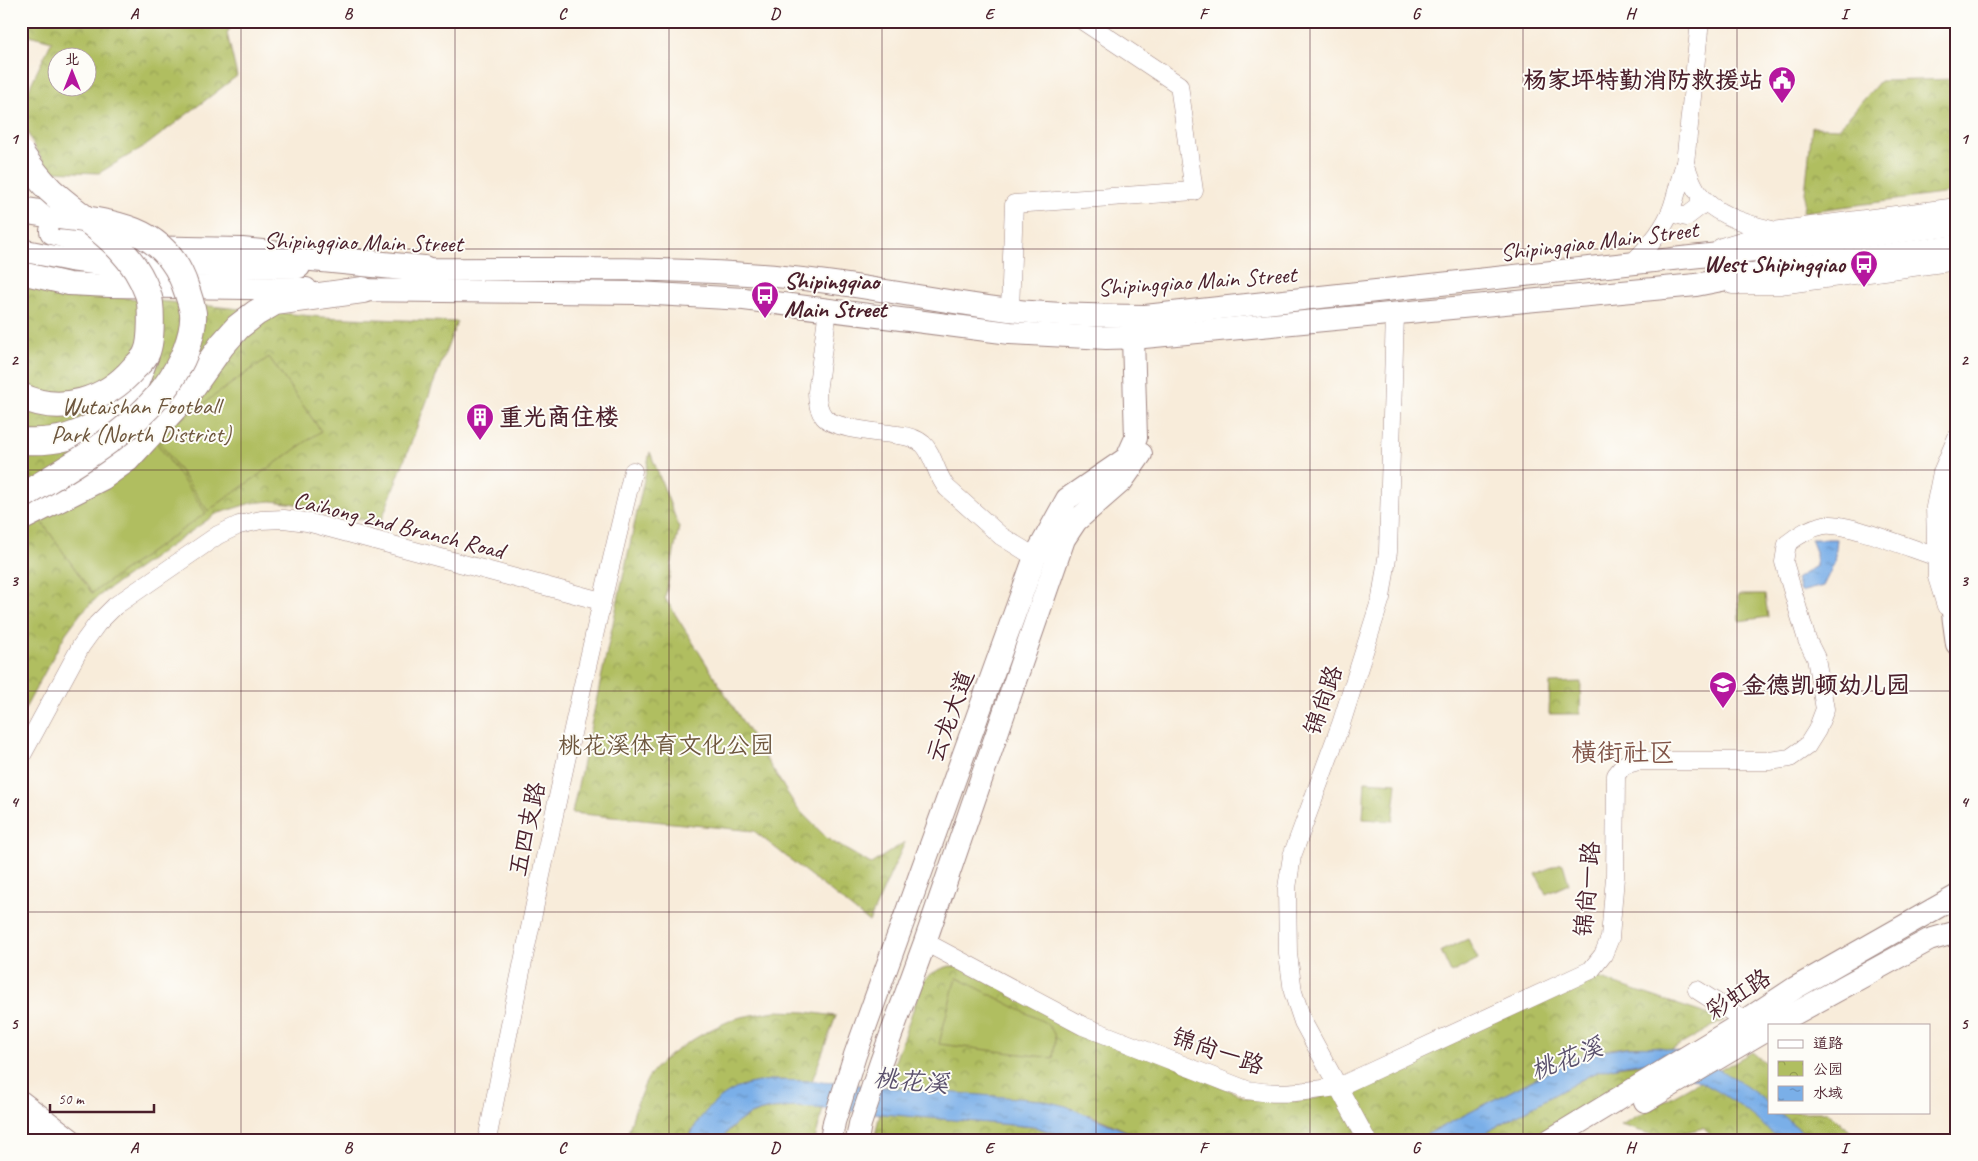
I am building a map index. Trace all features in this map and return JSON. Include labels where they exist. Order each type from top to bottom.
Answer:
[{"type":"highway","points":[[21,154],[50,190],[109,236],[128,257],[148,295],[151,314],[147,353],[130,395],[114,411],[93,427],[72,437],[40,442],[21,441]]},
{"type":"highway","points":[[21,210],[56,223],[97,245],[135,250],[242,251],[424,269]]},
{"type":"highway","points":[[21,497],[97,449],[152,403],[182,360],[190,338],[193,314],[189,296],[172,260],[157,244],[135,231],[108,222],[56,223]]},
{"type":"highway","points":[[21,518],[102,476],[127,459],[188,393],[222,345],[238,327],[256,313],[275,302],[363,290]]},
{"type":"highway","points":[[21,396],[34,402],[60,406],[88,400],[111,390],[128,375],[147,353]]},
{"type":"main road","name":"Shipingqiao Main Street","points":[[21,250],[70,260],[109,265],[658,271],[748,274],[836,284],[1010,310],[1085,315],[1145,316],[1694,256],[1775,249],[1957,224]]},
{"type":"main road","name":"Shipingqiao Main Street","points":[[21,273],[69,284],[110,286],[657,294],[744,298],[1010,333],[1138,338],[1696,285],[1775,249],[1957,246]]},
{"type":"main road","name":"云龙大道","points":[[832,1131],[855,1055],[1035,557],[1067,499],[1127,458],[1136,438],[1138,338]]},
{"type":"main road","name":"云龙大道","points":[[858,1132],[1064,539],[1076,522],[1122,481],[1142,452],[1145,436],[1138,338]]},
{"type":"main road","points":[[1957,482],[1951,508],[1948,567],[1957,643]]},
{"type":"main road","name":"彩虹路","points":[[1756,1027],[1795,988],[1954,900]]},
{"type":"main road","name":"彩虹路","points":[[1550,1140],[1642,1094],[1756,1027],[1810,1005],[1929,940],[1957,932]]},
{"type":"main road","points":[[1795,988],[1795,996],[1798,1002],[1810,1005]]},
{"type":"main road","name":"彩虹路","points":[[1581,1140],[1642,1094]]},
{"type":"main road","points":[[21,1102],[71,1140]]},
{"type":"main road","points":[[21,1123],[43,1140]]},
{"type":"street","points":[[1010,310],[1014,204],[1194,191],[1179,85],[1083,21]]},
{"type":"street","points":[[1631,264],[1650,245],[1672,209],[1685,163],[1700,21]]},
{"type":"street","points":[[1685,163],[1700,196],[1720,211],[1745,224],[1775,249],[1957,207]]},
{"type":"street","points":[[1672,209],[1676,214],[1686,217],[1699,207],[1700,196]]},
{"type":"street","points":[[1696,285],[1780,285],[1957,261]]},
{"type":"street","points":[[828,309],[817,392],[818,406],[824,417],[835,425],[902,436],[915,439],[923,444],[946,488],[1001,536],[1035,557]]},
{"type":"street","name":"锦尚路","points":[[1367,1140],[1303,1022],[1293,992],[1288,954],[1287,888],[1292,856],[1341,724],[1381,598],[1388,552],[1395,314]]},
{"type":"street","points":[[1957,437],[1942,472],[1935,507],[1937,577],[1957,643]]},
{"type":"street","name":"五四支路","points":[[487,1140],[525,945],[601,601],[633,471]]},
{"type":"street","name":"Caihong 2nd Branch Road","points":[[21,757],[81,646],[97,624],[115,606],[218,535],[239,525],[261,520],[284,519],[307,522],[601,601]]},
{"type":"street","name":"锦尚一路","points":[[925,942],[1083,1026],[1248,1090],[1270,1094],[1294,1094],[1338,1087],[1591,970],[1603,955],[1610,938],[1615,877],[1616,775],[1624,765],[1638,761],[1769,760],[1790,758],[1807,746],[1817,730],[1824,709],[1816,658],[1807,640],[1784,562],[1787,544],[1800,532],[1825,525],[1849,528],[1936,557]]},
{"type":"street","points":[[1697,990],[1756,1027]]},
{"type":"green space","points":[[21,21],[235,21],[227,33],[237,76],[148,144],[99,173],[51,171],[31,140],[24,114],[25,99],[48,49],[48,98],[98,98],[98,48],[49,48],[52,41],[21,33]]},
{"type":"green space","points":[[1957,79],[1957,192],[1803,212],[1812,127],[1839,128],[1880,81]]},
{"type":"green space","name":"Wutaishan Football Park (North District)","points":[[21,282],[78,293],[322,317],[457,322],[380,524],[312,506],[271,501],[251,503],[216,514],[100,595],[81,613],[66,633],[21,716]]},
{"type":"green space","points":[[269,357],[321,431],[208,511],[156,437]]},
{"type":"green space","points":[[154,439],[206,513],[92,593],[40,519]]},
{"type":"green space","name":"桃花溪体育文化公园","points":[[650,452],[679,527],[665,598],[797,808],[828,839],[871,864],[905,842],[869,922],[754,831],[572,813]]},
{"type":"green space","points":[[1738,595],[1765,595],[1768,617],[1739,621]]},
{"type":"green space","points":[[1581,682],[1580,714],[1549,714],[1550,683]]},
{"type":"green space","points":[[1365,781],[1397,783],[1393,821],[1363,819]]},
{"type":"green space","points":[[1561,863],[1563,864],[1569,884],[1546,894],[1536,874]]},
{"type":"green space","points":[[1468,939],[1478,959],[1451,973],[1441,951]]},
{"type":"green space","points":[[950,966],[960,967],[1244,1097],[1272,1101],[1298,1101],[1317,1098],[1595,977],[1724,1020],[1671,1050],[1645,1047],[1618,1048],[1580,1057],[1416,1140],[1147,1140],[1091,1115],[886,1087],[923,981],[942,968]]},
{"type":"green space","points":[[956,977],[1049,1026],[1055,1038],[1053,1058],[939,1044]]},
{"type":"green space","points":[[775,1011],[806,1012],[836,1016],[812,1081],[770,1080],[692,1129],[689,1140],[626,1140],[644,1085],[664,1060],[704,1033],[718,1026],[741,1017]]},
{"type":"green space","points":[[1752,1052],[1768,1065],[1768,1114],[1829,1114],[1861,1140],[1716,1140],[1703,1128],[1662,1138],[1621,1125]]},
{"type":"green space","points":[[1648,1063],[1593,1103],[1533,1140],[1472,1140],[1592,1074],[1607,1068]]},
{"type":"green space","points":[[777,1108],[823,1108],[815,1140],[721,1140],[738,1122],[756,1113]]},
{"type":"green space","points":[[880,1113],[1035,1127],[1076,1140],[874,1140]]},
{"type":"water","points":[[1811,539],[1837,539],[1834,564],[1823,586],[1800,592],[1796,579],[1816,566],[1816,552]]},
{"type":"water","points":[[1627,1047],[1659,1047],[1688,1055],[1732,1077],[1768,1103],[1768,1114],[1781,1114],[1812,1140],[1780,1140],[1739,1105],[1705,1084],[1670,1068],[1639,1064],[1619,1066],[1592,1074],[1472,1140],[1416,1140],[1586,1054]]},
{"type":"water","points":[[770,1080],[812,1081],[1041,1100],[1066,1106],[1147,1140],[1076,1140],[1035,1127],[801,1107],[777,1108],[756,1113],[738,1122],[721,1140],[689,1140],[702,1115],[724,1096],[743,1086]]},
{"type":"place","name":"杨家坪特勤消防救援站","points":[[1782,104]]},
{"type":"place","name":"West Shipingqiao","points":[[1864,288]]},
{"type":"place","name":"Shipingqiao Main Street","points":[[765,319]]},
{"type":"place","name":"重光商住楼","points":[[480,441]]},
{"type":"place","name":"金德凯顿幼儿园","points":[[1723,709]]},
{"type":"district","name":"横街社区","points":[[1623,752]]},
{"type":"water label","name":"桃花溪","points":[[1566,1058]]},
{"type":"water label","name":"桃花溪","points":[[911,1080]]}]
